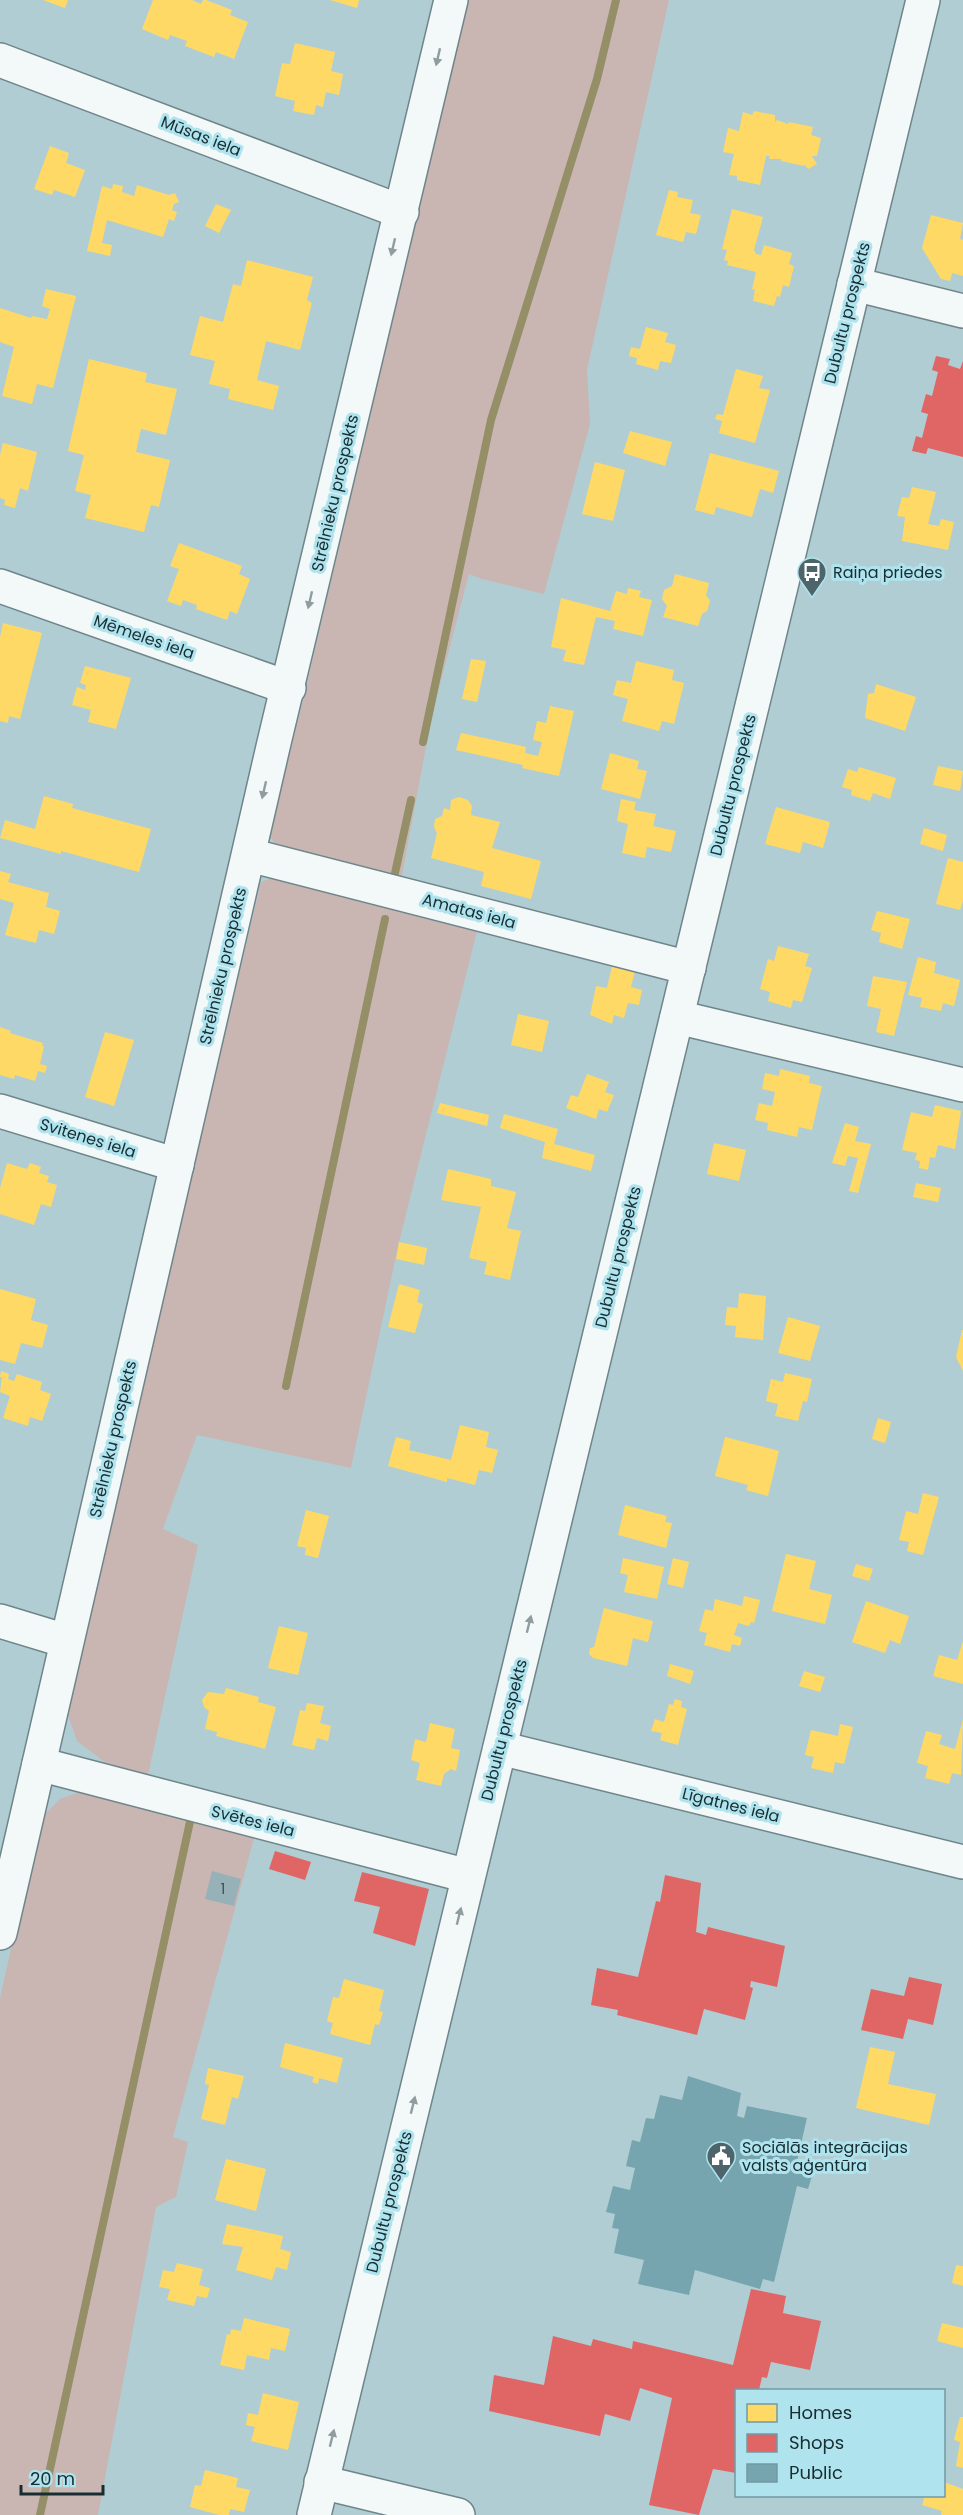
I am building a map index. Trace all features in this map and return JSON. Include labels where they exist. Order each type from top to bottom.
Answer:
[{"type":"main road","name":"Strēlnieku prospekts","points":[[0,1933],[249,855],[451,0]]},
{"type":"main road","name":"Dubultu prospekts","points":[[314,2515],[923,0]]},
{"type":"main road","name":"Mūsas iela","points":[[0,60],[402,212]]},
{"type":"main road","points":[[854,284],[963,311]]},
{"type":"main road","name":"Mēmeles iela","points":[[0,586],[289,688]]},
{"type":"main road","name":"Amatas iela","points":[[249,855],[689,968]]},
{"type":"main road","points":[[676,1017],[963,1085]]},
{"type":"main road","name":"Svitenes iela","points":[[0,1111],[177,1165]]},
{"type":"main road","points":[[0,1621],[66,1641]]},
{"type":"main road","name":"Līgatnes iela","points":[[500,1748],[963,1862]]},
{"type":"main road","name":"Svētes iela","points":[[39,1764],[468,1876]]},
{"type":"main road","points":[[321,2482],[458,2515]]},
{"type":"shaded area","points":[[468,0],[669,0],[587,370],[590,424],[544,594],[469,574],[432,715],[402,875],[394,882],[281,850],[269,836]]},
{"type":"shaded area","points":[[272,878],[305,881],[477,931],[399,1242],[351,1468],[197,1435],[163,1529],[198,1545],[148,1775],[123,1776],[77,1741],[65,1707],[261,882]]},
{"type":"shaded area","points":[[82,1791],[256,1831],[173,2137],[188,2142],[176,2197],[156,2207],[98,2515],[0,2515],[0,1998],[40,1819],[60,1799]]},
{"type":"building: Homes","points":[[43,0],[68,0],[65,8]]},
{"type":"building: Homes","points":[[153,0],[192,0],[201,4],[203,0],[206,0],[232,10],[230,15],[248,22],[234,59],[216,52],[214,57],[185,46],[187,41],[170,35],[168,40],[142,29]]},
{"type":"building: Homes","points":[[330,0],[359,0],[357,8]]},
{"type":"building: Homes","points":[[295,43],[335,52],[331,71],[343,74],[339,95],[326,92],[323,107],[316,105],[314,115],[293,111],[295,101],[275,96],[282,63],[290,64]]},
{"type":"building: Homes","points":[[754,111],[775,115],[775,122],[777,120],[788,124],[789,122],[813,127],[811,135],[821,138],[817,156],[812,156],[817,164],[808,169],[804,164],[804,166],[781,161],[781,159],[769,159],[770,156],[766,156],[760,185],[737,180],[737,176],[729,175],[734,154],[723,152],[728,128],[739,131],[743,112],[752,115]]},
{"type":"building: Homes","points":[[50,146],[69,153],[66,163],[85,170],[75,197],[54,190],[52,195],[34,189]]},
{"type":"building: Homes","points":[[113,184],[123,186],[122,192],[134,196],[137,185],[169,195],[175,193],[179,202],[174,204],[172,210],[177,212],[174,221],[169,219],[163,237],[107,220],[102,243],[112,245],[110,256],[87,251],[102,186],[112,189]]},
{"type":"building: Homes","points":[[669,190],[678,192],[677,197],[693,200],[690,213],[701,215],[696,234],[686,232],[683,242],[656,235]]},
{"type":"building: Homes","points":[[216,204],[231,210],[219,233],[205,226]]},
{"type":"building: Homes","points":[[732,209],[763,217],[754,250],[756,254],[761,255],[764,245],[792,253],[789,264],[794,266],[789,287],[783,285],[780,297],[777,296],[774,306],[753,301],[755,290],[752,289],[756,272],[727,265],[728,261],[724,260],[727,250],[722,249]]},
{"type":"building: Homes","points":[[931,215],[963,223],[960,239],[963,240],[963,276],[952,273],[950,281],[941,279],[922,248]]},
{"type":"building: Homes","points":[[247,260],[313,277],[307,300],[312,303],[300,350],[266,341],[257,380],[279,386],[273,410],[228,399],[230,389],[209,384],[215,361],[190,355],[200,316],[223,322],[233,284],[241,286]]},
{"type":"building: Homes","points":[[46,289],[76,296],[53,388],[37,384],[32,404],[2,396],[14,347],[0,342],[0,308],[31,318],[32,316],[47,319],[50,309],[42,306]]},
{"type":"building: Homes","points":[[646,327],[668,333],[665,342],[676,345],[671,363],[660,361],[658,370],[636,364],[637,358],[629,356],[631,347],[640,349]]},
{"type":"building: Homes","points":[[89,359],[147,373],[145,382],[177,389],[166,435],[141,429],[136,452],[170,460],[159,507],[151,505],[144,532],[85,518],[91,495],[75,491],[84,455],[68,451]]},
{"type":"building: Homes","points":[[736,369],[763,376],[759,388],[770,390],[755,443],[719,433],[722,421],[715,419],[717,414],[723,415]]},
{"type":"building: Homes","points":[[630,431],[672,442],[665,466],[623,453]]},
{"type":"building: Homes","points":[[3,443],[37,452],[28,491],[20,488],[15,508],[4,505],[5,500],[0,498],[0,455]]},
{"type":"building: Homes","points":[[710,453],[779,471],[773,493],[760,489],[752,517],[716,507],[714,515],[695,510]]},
{"type":"building: Homes","points":[[595,462],[625,470],[613,521],[582,514]]},
{"type":"building: Homes","points":[[912,487],[936,492],[928,524],[939,526],[941,519],[954,522],[948,550],[902,541],[905,517],[897,516],[902,497],[909,498]]},
{"type":"building: Homes","points":[[179,543],[242,566],[239,574],[250,579],[237,614],[230,611],[227,620],[196,609],[197,605],[183,600],[181,606],[167,601],[179,569],[170,566]]},
{"type":"building: Homes","points":[[675,574],[709,583],[706,595],[710,601],[698,626],[663,617],[667,606],[662,599],[664,590],[672,586]]},
{"type":"building: Homes","points":[[628,588],[641,591],[639,597],[652,600],[643,636],[613,629],[615,621],[596,617],[584,665],[563,661],[566,650],[551,647],[561,598],[610,611],[616,591],[627,594]]},
{"type":"building: Homes","points":[[3,623],[42,633],[20,719],[9,716],[8,723],[0,721],[0,637]]},
{"type":"building: Homes","points":[[471,659],[486,661],[477,702],[462,699]]},
{"type":"building: Homes","points":[[636,661],[674,670],[672,680],[684,683],[674,724],[662,721],[659,731],[622,721],[628,699],[613,695],[617,680],[631,683]]},
{"type":"building: Homes","points":[[85,666],[131,678],[116,729],[88,722],[91,710],[72,705],[77,687],[85,690],[86,685],[80,683]]},
{"type":"building: Homes","points":[[876,684],[916,697],[905,731],[865,718],[868,694],[874,693]]},
{"type":"building: Homes","points":[[550,706],[574,711],[559,776],[522,768],[523,765],[456,750],[461,733],[526,747],[525,753],[538,756],[542,742],[533,740],[537,721],[546,723]]},
{"type":"building: Homes","points":[[610,753],[639,761],[637,769],[647,771],[640,799],[601,789]]},
{"type":"building: Homes","points":[[938,766],[963,771],[960,791],[933,785]]},
{"type":"building: Homes","points":[[859,767],[896,778],[890,799],[873,793],[870,801],[851,795],[852,790],[842,787],[848,769],[857,772]]},
{"type":"building: Homes","points":[[44,796],[73,804],[72,808],[151,829],[139,872],[61,851],[61,854],[0,838],[5,820],[35,829]]},
{"type":"building: Homes","points":[[459,797],[468,800],[472,806],[471,815],[500,822],[492,848],[541,861],[531,899],[481,886],[484,872],[431,858],[437,833],[434,827],[435,819],[442,816],[444,808],[450,810],[451,800]]},
{"type":"building: Homes","points":[[621,799],[636,802],[634,810],[656,814],[653,826],[676,831],[671,852],[647,847],[645,858],[622,853],[628,824],[617,821]]},
{"type":"building: Homes","points":[[776,807],[830,822],[823,848],[803,842],[800,853],[765,844]]},
{"type":"building: Homes","points":[[924,828],[947,835],[943,851],[920,844]]},
{"type":"building: Homes","points":[[948,858],[963,862],[963,901],[960,910],[936,904]]},
{"type":"building: Homes","points":[[0,871],[11,874],[8,882],[49,893],[46,907],[60,911],[54,934],[39,930],[36,943],[5,935],[14,903],[0,899]]},
{"type":"building: Homes","points":[[877,911],[910,919],[902,949],[879,942],[881,933],[871,930]]},
{"type":"building: Homes","points":[[778,946],[809,954],[805,966],[812,968],[802,1002],[793,1000],[791,1008],[768,1001],[770,992],[760,989],[768,959],[774,961]]},
{"type":"building: Homes","points":[[918,957],[936,962],[934,973],[960,980],[954,1006],[943,1003],[941,1011],[920,1007],[922,998],[908,995]]},
{"type":"building: Homes","points":[[612,966],[635,971],[631,987],[642,990],[639,1005],[628,1003],[624,1018],[614,1015],[612,1024],[590,1015],[596,986],[607,988]]},
{"type":"building: Homes","points":[[873,976],[907,982],[894,1036],[876,1032],[881,1009],[867,1006]]},
{"type":"building: Homes","points":[[518,1014],[549,1021],[542,1052],[511,1045]]},
{"type":"building: Homes","points":[[0,1027],[11,1031],[10,1033],[43,1043],[40,1064],[47,1066],[45,1073],[38,1071],[35,1081],[15,1075],[14,1079],[0,1075]]},
{"type":"building: Homes","points":[[105,1032],[134,1040],[114,1106],[85,1097]]},
{"type":"building: Homes","points":[[780,1069],[810,1076],[809,1083],[822,1086],[812,1130],[799,1127],[797,1137],[767,1130],[768,1123],[755,1120],[759,1103],[772,1106],[775,1092],[762,1089],[765,1073],[779,1076]]},
{"type":"building: Homes","points":[[587,1074],[609,1082],[605,1092],[614,1095],[607,1112],[599,1109],[596,1119],[566,1108],[571,1095],[578,1097]]},
{"type":"building: Homes","points":[[440,1103],[489,1115],[487,1126],[437,1113]]},
{"type":"building: Homes","points":[[935,1105],[961,1111],[955,1149],[938,1145],[935,1158],[930,1157],[928,1170],[919,1168],[920,1161],[915,1160],[917,1153],[902,1150],[911,1112],[932,1117]]},
{"type":"building: Homes","points":[[504,1114],[558,1129],[554,1144],[595,1155],[591,1171],[542,1158],[545,1142],[500,1128]]},
{"type":"building: Homes","points":[[845,1123],[859,1127],[855,1141],[871,1144],[858,1193],[849,1191],[858,1158],[848,1156],[845,1166],[832,1163]]},
{"type":"building: Homes","points":[[714,1143],[746,1150],[739,1181],[707,1174]]},
{"type":"building: Homes","points":[[7,1163],[27,1169],[30,1163],[41,1167],[39,1173],[49,1176],[47,1182],[57,1185],[51,1207],[41,1204],[34,1225],[0,1214],[0,1188]]},
{"type":"building: Homes","points":[[448,1169],[491,1179],[491,1186],[516,1192],[507,1228],[521,1231],[510,1280],[484,1274],[487,1262],[469,1258],[481,1207],[441,1200]]},
{"type":"building: Homes","points":[[916,1183],[941,1188],[938,1202],[913,1197]]},
{"type":"building: Homes","points":[[399,1242],[427,1248],[424,1265],[396,1259]]},
{"type":"building: Homes","points":[[399,1284],[420,1290],[417,1302],[423,1304],[415,1333],[388,1327]]},
{"type":"building: Homes","points":[[0,1289],[36,1299],[31,1320],[48,1325],[42,1348],[21,1343],[15,1364],[0,1360]]},
{"type":"building: Homes","points":[[739,1293],[766,1296],[763,1340],[735,1337],[736,1326],[725,1325],[727,1307],[738,1308]]},
{"type":"building: Homes","points":[[788,1317],[820,1326],[810,1361],[778,1353]]},
{"type":"building: Homes","points":[[963,1330],[963,1371],[956,1357]]},
{"type":"building: Homes","points":[[1,1371],[9,1374],[8,1379],[14,1381],[17,1374],[42,1382],[40,1390],[51,1394],[42,1421],[30,1417],[28,1426],[3,1418],[10,1396],[0,1392]]},
{"type":"building: Homes","points":[[785,1373],[812,1379],[807,1402],[803,1401],[798,1421],[775,1416],[778,1404],[766,1401],[771,1379],[783,1382]]},
{"type":"building: Homes","points":[[878,1418],[891,1422],[885,1443],[872,1439]]},
{"type":"building: Homes","points":[[460,1425],[489,1432],[486,1447],[498,1450],[492,1473],[479,1470],[475,1485],[447,1478],[447,1482],[388,1466],[396,1437],[411,1441],[409,1450],[451,1460]]},
{"type":"building: Homes","points":[[725,1437],[779,1451],[768,1496],[746,1490],[748,1485],[715,1476]]},
{"type":"building: Homes","points":[[923,1493],[939,1497],[923,1555],[907,1551],[909,1542],[899,1540],[906,1511],[918,1514]]},
{"type":"building: Homes","points":[[625,1505],[667,1516],[665,1522],[672,1523],[666,1548],[618,1535]]},
{"type":"building: Homes","points":[[306,1510],[329,1516],[318,1558],[305,1555],[306,1548],[297,1546]]},
{"type":"building: Homes","points":[[786,1554],[816,1561],[809,1589],[832,1595],[825,1624],[772,1611]]},
{"type":"building: Homes","points":[[623,1558],[664,1567],[657,1599],[624,1592],[628,1575],[620,1573]]},
{"type":"building: Homes","points":[[673,1558],[689,1562],[683,1588],[667,1584]]},
{"type":"building: Homes","points":[[856,1564],[873,1569],[869,1581],[852,1576]]},
{"type":"building: Homes","points":[[744,1596],[760,1600],[754,1623],[751,1622],[749,1626],[738,1623],[734,1635],[742,1638],[740,1646],[732,1644],[730,1652],[704,1645],[707,1633],[699,1631],[705,1609],[713,1611],[715,1599],[742,1606]]},
{"type":"building: Homes","points":[[866,1601],[909,1616],[900,1644],[890,1640],[885,1653],[852,1642]]},
{"type":"building: Homes","points":[[604,1608],[653,1621],[648,1642],[633,1638],[627,1666],[593,1658],[589,1654],[590,1648],[594,1647]]},
{"type":"building: Homes","points":[[279,1626],[308,1633],[298,1675],[268,1668]]},
{"type":"building: Homes","points":[[963,1641],[963,1684],[933,1676],[939,1655],[957,1660]]},
{"type":"building: Homes","points":[[670,1664],[694,1671],[690,1684],[667,1676]]},
{"type":"building: Homes","points":[[804,1671],[825,1677],[820,1692],[799,1686]]},
{"type":"building: Homes","points":[[226,1688],[259,1697],[258,1702],[276,1707],[265,1749],[216,1736],[217,1732],[205,1729],[209,1711],[204,1707],[202,1700],[208,1692],[224,1694]]},
{"type":"building: Homes","points":[[675,1699],[682,1701],[681,1707],[687,1709],[678,1745],[660,1740],[662,1733],[651,1731],[655,1719],[664,1722],[669,1704],[673,1705]]},
{"type":"building: Homes","points":[[307,1703],[324,1706],[320,1723],[331,1726],[328,1741],[317,1738],[314,1750],[292,1745],[300,1710],[305,1711]]},
{"type":"building: Homes","points":[[963,1719],[961,1775],[952,1773],[949,1784],[925,1778],[928,1766],[917,1763],[926,1731],[942,1735],[939,1744],[955,1749]]},
{"type":"building: Homes","points":[[430,1723],[455,1729],[451,1748],[460,1750],[456,1771],[451,1769],[444,1774],[441,1786],[416,1780],[420,1763],[411,1760],[415,1739],[426,1742]]},
{"type":"building: Homes","points":[[840,1724],[853,1727],[844,1764],[835,1762],[833,1773],[811,1768],[814,1757],[805,1755],[811,1730],[838,1736]]},
{"type":"building: Homes","points":[[344,1979],[384,1990],[379,2011],[383,2012],[379,2025],[375,2024],[370,2045],[330,2034],[333,2023],[327,2021],[333,1997],[339,1998]]},
{"type":"building: Homes","points":[[285,2043],[343,2058],[337,2083],[319,2078],[318,2084],[312,2082],[314,2077],[280,2067]]},
{"type":"building: Homes","points":[[870,2047],[895,2052],[888,2084],[936,2094],[929,2125],[856,2108]]},
{"type":"building: Homes","points":[[208,2068],[244,2076],[238,2099],[232,2097],[225,2125],[201,2119],[209,2085],[205,2084]]},
{"type":"building: Homes","points":[[226,2159],[266,2169],[256,2211],[215,2200]]},
{"type":"building: Homes","points":[[227,2224],[283,2236],[280,2249],[291,2252],[287,2270],[276,2267],[272,2280],[236,2270],[243,2247],[222,2244]]},
{"type":"building: Homes","points":[[177,2263],[203,2269],[199,2285],[210,2288],[207,2298],[197,2296],[194,2306],[167,2300],[170,2289],[159,2287],[163,2270],[174,2272]]},
{"type":"building: Homes","points":[[956,2265],[963,2266],[963,2286],[952,2283]]},
{"type":"building: Homes","points":[[244,2318],[290,2329],[285,2351],[271,2348],[269,2360],[247,2355],[244,2370],[220,2365],[227,2334],[230,2335],[231,2329],[241,2331]]},
{"type":"building: Homes","points":[[942,2323],[963,2328],[963,2348],[937,2341]]},
{"type":"building: Homes","points":[[263,2393],[299,2402],[288,2450],[251,2441],[255,2427],[246,2425],[248,2413],[258,2415]]},
{"type":"building: Homes","points":[[960,2417],[963,2417],[963,2468],[956,2466],[960,2442],[954,2440]]},
{"type":"building: Homes","points":[[205,2470],[238,2478],[236,2487],[250,2490],[244,2512],[230,2509],[229,2515],[219,2515],[190,2507],[195,2485],[201,2486]]},
{"type":"building: Homes","points":[[945,2482],[963,2489],[963,2515],[941,2515],[942,2511],[922,2505],[925,2497],[945,2497]]},
{"type":"building: Shops","points":[[936,356],[950,359],[948,365],[960,369],[963,361],[963,457],[928,448],[926,454],[912,451],[916,436],[922,438],[928,414],[921,412],[926,394],[932,396],[938,372],[932,370]]},
{"type":"building: Shops","points":[[275,1851],[311,1862],[305,1880],[269,1869]]},
{"type":"building: Shops","points":[[362,1872],[429,1889],[415,1946],[373,1933],[380,1907],[354,1901]]},
{"type":"building: Shops","points":[[665,1875],[701,1883],[696,1932],[706,1935],[708,1927],[785,1946],[777,1987],[751,1981],[750,1987],[753,1988],[745,2020],[704,2009],[697,2035],[617,2015],[618,2010],[591,2005],[597,1968],[638,1977],[656,1901],[660,1902]]},
{"type":"building: Shops","points":[[909,1977],[942,1984],[933,2025],[908,2019],[903,2039],[861,2030],[871,1989],[904,1996]]},
{"type":"building: Shops","points":[[751,2289],[786,2296],[783,2313],[821,2321],[810,2370],[771,2362],[767,2378],[762,2377],[759,2389],[735,2389],[735,2473],[713,2469],[699,2515],[649,2505],[672,2398],[640,2388],[630,2421],[605,2414],[600,2436],[489,2411],[494,2375],[544,2385],[553,2336],[591,2346],[593,2339],[632,2349],[633,2341],[733,2365]]},
{"type":"building: Public","name":"Sociālās integrācijas valsts aģentūra","points":[[688,2076],[741,2093],[737,2116],[744,2118],[747,2106],[807,2118],[795,2170],[812,2176],[808,2189],[797,2186],[774,2282],[763,2279],[760,2289],[695,2270],[689,2295],[638,2284],[644,2260],[614,2253],[619,2229],[612,2228],[615,2214],[606,2212],[613,2186],[630,2190],[635,2168],[626,2166],[632,2140],[640,2142],[646,2118],[654,2119],[660,2095],[682,2100]]},
{"type":"building: Other","points":[[212,1871],[241,1879],[234,1906],[205,1899]]},
{"type":"waterway","points":[[423,742],[491,420],[597,79],[616,0]]},
{"type":"waterway","points":[[395,873],[411,800]]},
{"type":"waterway","points":[[286,1386],[385,919]]},
{"type":"waterway","points":[[40,2515],[191,1817]]},
{"type":"place","name":"Raiņa priedes","points":[[812,598]]},
{"type":"place","name":"Sociālās integrācijas valsts aģentūra","points":[[721,2182]]}]
